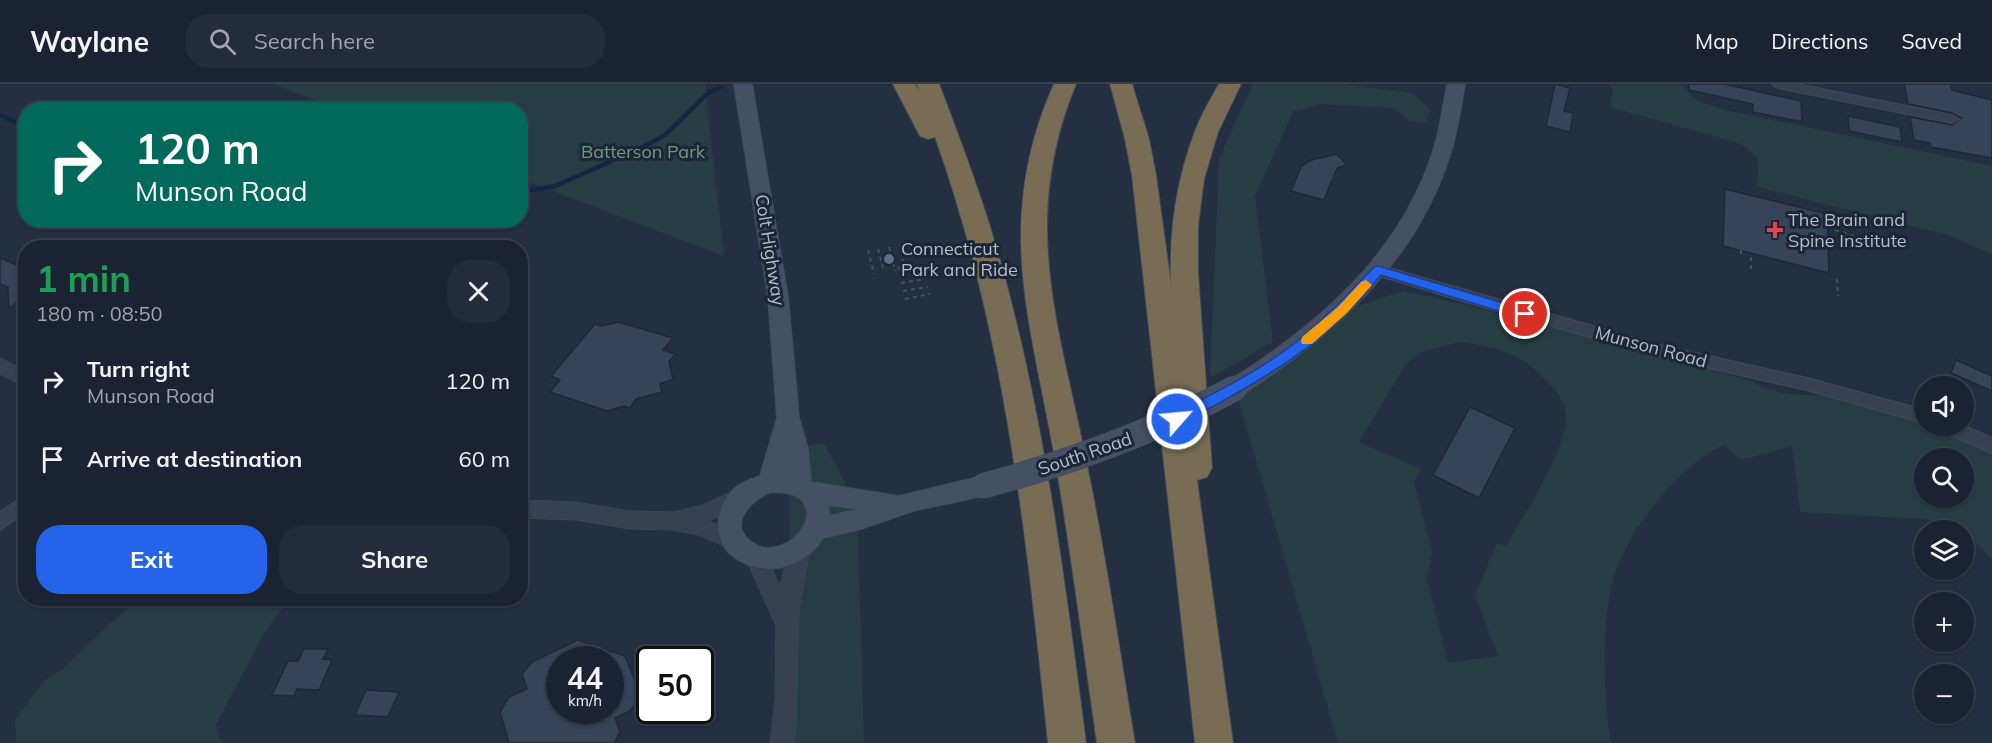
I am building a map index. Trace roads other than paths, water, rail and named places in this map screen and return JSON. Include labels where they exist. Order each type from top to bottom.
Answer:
[{"type":"highway","points":[[904,84],[940,156],[965,188]]},
{"type":"highway","points":[[928,84],[965,188],[1000,314],[1021,418],[1047,585],[1067,743]]},
{"type":"highway","points":[[1065,84],[1045,135],[1037,166],[1032,209],[1033,256],[1037,291],[1089,566],[1116,743]]},
{"type":"highway","points":[[1121,84],[1137,139],[1144,175],[1214,743]]},
{"type":"highway","points":[[1192,570],[1197,442],[1183,284],[1184,230],[1189,192],[1197,160],[1212,118],[1230,84]]},
{"type":"main road","name":"Colt Highway","points":[[743,84],[778,297],[788,417],[805,488]]},
{"type":"main road","name":"South Road","points":[[817,529],[1043,469],[1132,438],[1177,419],[1281,360],[1318,332],[1349,303],[1378,270],[1410,222],[1433,176],[1446,136],[1456,84]]},
{"type":"main road","name":"Colt Highway","points":[[770,482],[788,417]]},
{"type":"main road","points":[[770,482],[785,482],[805,488],[818,503],[820,515],[817,529],[810,540],[799,549],[786,556],[771,558],[756,556],[744,551],[734,542],[730,531],[730,519],[734,506],[742,496],[770,482]]},
{"type":"main road","name":"South Road","points":[[805,488],[897,506]]},
{"type":"street","points":[[1778,84],[1822,88],[1952,119]]},
{"type":"street","name":"Munson Road","points":[[1378,270],[1660,351],[1807,384],[1914,414]]},
{"type":"street","points":[[0,365],[18,375]]},
{"type":"street","points":[[1970,436],[1992,446]]},
{"type":"street","points":[[672,521],[706,513],[742,496]]},
{"type":"street","points":[[0,522],[18,508]]},
{"type":"street","points":[[528,509],[576,511],[630,520],[672,521],[702,527],[734,542]]},
{"type":"street","points":[[782,743],[788,696],[787,627],[790,591],[799,549]]},
{"type":"street","points":[[756,556],[787,627]]},
{"type":"waterway","points":[[528,191],[555,186],[641,148],[665,135],[708,93],[721,87]]},
{"type":"waterway","points":[[0,115],[18,123]]},
{"type":"place","name":"The Brain and Spine Institute","points":[[1775,230]]},
{"type":"place","name":"Connecticut Park and Ride","points":[[889,259]]},
{"type":"park label","name":"Batterson Park","points":[[643,152]]}]
